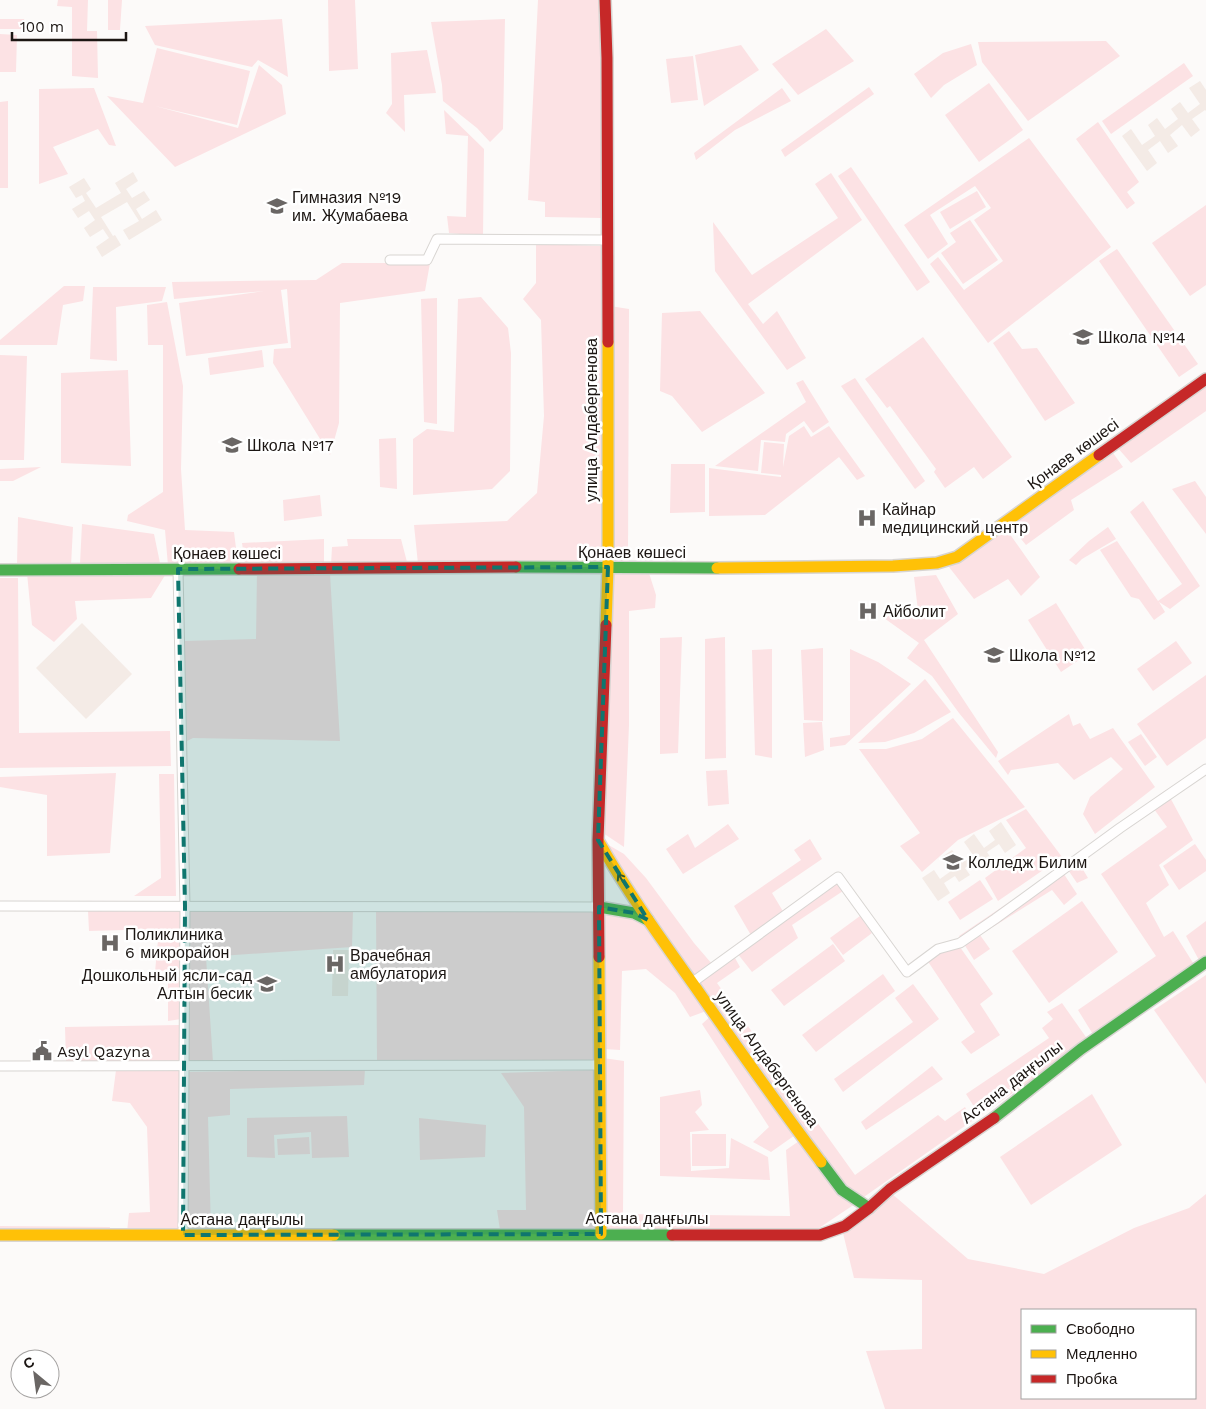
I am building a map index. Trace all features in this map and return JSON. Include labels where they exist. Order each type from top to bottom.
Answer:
[{"type":"street","name":"улица Алдабергенова","points":[[601,1234],[598,840],[608,568],[605,0]]},
{"type":"street","points":[[390,260],[427,260],[437,239],[607,240]]},
{"type":"street","name":"Қонаев көшесі","points":[[0,570],[770,568],[893,566],[937,563],[957,557],[1206,379]]},
{"type":"street","points":[[178,569],[185,906],[183,1235]]},
{"type":"street","points":[[693,982],[838,877],[907,972],[938,949],[960,942],[995,919],[1120,828],[1206,769]]},
{"type":"street","name":"улица Алдабергенова","points":[[598,840],[620,879],[767,1089],[842,1190],[869,1208]]},
{"type":"street","points":[[0,906],[599,907],[634,912],[648,920]]},
{"type":"street","name":"Астана даңғылы","points":[[0,1235],[820,1235],[845,1226],[890,1189],[982,1127],[1081,1049],[1206,962]]},
{"type":"street","points":[[0,1066],[600,1065]]},
{"type":"highlighted area","points":[[608,567],[598,840],[648,920],[634,913],[599,907],[601,1234],[183,1235],[185,906],[178,569]]},
{"type":"shaded area","points":[[58,0],[88,0],[87,31],[97,31],[98,78],[72,76],[72,7],[57,6]]},
{"type":"shaded area","points":[[108,0],[122,0],[120,30],[108,30]]},
{"type":"shaded area","points":[[328,0],[355,0],[358,69],[329,71]]},
{"type":"shaded area","points":[[538,0],[603,0],[601,218],[545,217],[545,202],[528,200]]},
{"type":"shaded area","points":[[0,19],[25,19],[27,29],[0,29]]},
{"type":"shaded area","points":[[282,19],[288,77],[258,60],[252,67],[155,45],[145,26]]},
{"type":"shaded area","points":[[505,19],[503,129],[490,142],[477,128],[443,101],[431,22]]},
{"type":"shaded area","points":[[826,29],[854,61],[798,95],[772,64]]},
{"type":"shaded area","points":[[0,34],[17,35],[16,72],[0,72]]},
{"type":"shaded area","points":[[1106,41],[1120,56],[1028,121],[982,62],[978,42]]},
{"type":"shaded area","points":[[971,44],[977,65],[944,85],[931,98],[914,74],[943,53]]},
{"type":"shaded area","points":[[741,45],[759,70],[704,106],[695,55]]},
{"type":"shaded area","points":[[157,48],[250,71],[237,125],[155,106],[238,128],[259,65],[282,85],[286,114],[175,167],[107,96],[143,103]]},
{"type":"shaded area","points":[[427,50],[436,93],[404,95],[405,132],[386,113],[392,104],[391,53]]},
{"type":"shaded area","points":[[693,56],[698,100],[671,103],[666,59]]},
{"type":"shaded area","points":[[1184,63],[1193,76],[1111,134],[1102,121]]},
{"type":"shaded area","points":[[1200,81],[1206,90],[1206,111],[1192,119],[1200,130],[1191,137],[1182,125],[1170,135],[1178,146],[1168,153],[1160,141],[1148,150],[1157,163],[1147,171],[1122,136],[1131,129],[1142,145],[1155,136],[1148,125],[1157,118],[1165,129],[1178,119],[1171,109],[1180,102],[1188,113],[1200,104],[1189,88]]},
{"type":"shaded area","points":[[989,83],[1023,130],[979,162],[945,115]]},
{"type":"shaded area","points":[[869,87],[874,94],[785,157],[781,150]]},
{"type":"shaded area","points":[[94,88],[116,146],[109,145],[98,129],[53,147],[68,174],[39,184],[39,89]]},
{"type":"shaded area","points":[[782,88],[791,101],[735,130],[696,160],[694,153]]},
{"type":"shaded area","points":[[8,101],[8,188],[0,188],[0,102]]},
{"type":"shaded area","points":[[444,110],[484,149],[483,236],[449,233],[447,216],[466,217],[468,136],[446,134]]},
{"type":"shaded area","points":[[1098,122],[1139,182],[1127,192],[1135,203],[1127,209],[1076,139]]},
{"type":"shaded area","points":[[1029,138],[1111,247],[988,343],[930,264],[938,257],[964,290],[1003,261],[974,220],[991,208],[975,186],[930,215],[948,244],[928,259],[904,225]]},
{"type":"shaded area","points":[[851,167],[930,282],[917,291],[838,176]]},
{"type":"shaded area","points":[[133,172],[138,181],[126,189],[132,198],[144,191],[150,200],[136,209],[142,219],[156,210],[162,220],[129,240],[123,230],[139,221],[127,202],[101,217],[121,245],[102,257],[96,247],[109,238],[103,229],[90,237],[84,228],[95,220],[89,211],[78,218],[72,209],[85,201],[82,195],[76,198],[69,187],[84,178],[91,189],[86,193],[96,208],[121,193],[115,183]]},
{"type":"shaded area","points":[[831,173],[862,220],[748,304],[763,324],[777,311],[806,358],[787,370],[715,271],[713,222],[752,275],[838,218],[815,184]]},
{"type":"shaded area","points":[[977,191],[986,207],[950,229],[940,212]]},
{"type":"shaded area","points":[[1206,205],[1206,285],[1190,296],[1152,243]]},
{"type":"shaded area","points":[[970,220],[998,260],[963,284],[941,253],[956,242],[950,233]]},
{"type":"shaded area","points":[[536,244],[601,246],[604,563],[418,564],[414,525],[507,521],[537,493],[544,416],[541,320],[523,299],[536,283]]},
{"type":"shaded area","points":[[1117,249],[1198,364],[1179,377],[1099,261]]},
{"type":"shaded area","points":[[342,263],[430,263],[425,291],[340,303],[339,423],[330,455],[273,363],[274,349],[291,348],[287,289],[281,290],[288,343],[186,356],[179,303],[264,291],[174,299],[172,282],[316,280]]},
{"type":"shaded area","points":[[64,286],[85,286],[83,301],[63,305],[57,345],[0,345],[0,340]]},
{"type":"shaded area","points":[[93,287],[166,287],[162,301],[116,307],[117,361],[90,359]]},
{"type":"shaded area","points":[[481,297],[508,328],[511,353],[510,471],[492,489],[413,495],[413,439],[427,429],[454,432],[458,299]]},
{"type":"shaded area","points":[[437,298],[437,424],[424,422],[421,299]]},
{"type":"shaded area","points":[[167,302],[183,386],[181,469],[185,530],[234,532],[238,564],[168,566],[165,530],[127,521],[128,515],[163,492],[163,345],[148,345],[147,305]]},
{"type":"shaded area","points":[[610,306],[629,309],[628,561],[611,561]]},
{"type":"shaded area","points":[[700,311],[765,393],[702,432],[672,396],[660,391],[662,313]]},
{"type":"shaded area","points":[[1009,331],[1022,349],[1037,348],[1075,403],[1045,421],[993,343]]},
{"type":"shaded area","points":[[923,337],[1012,457],[983,479],[974,467],[945,488],[934,472],[936,469],[890,406],[887,408],[865,379]]},
{"type":"shaded area","points":[[262,350],[264,367],[210,375],[208,358]]},
{"type":"shaded area","points":[[0,355],[27,356],[24,460],[0,460]]},
{"type":"shaded area","points":[[128,370],[131,466],[61,463],[61,373]]},
{"type":"shaded area","points":[[855,378],[925,481],[915,489],[841,386]]},
{"type":"shaded area","points":[[803,380],[829,422],[813,433],[804,421],[786,434],[785,442],[761,440],[758,471],[715,466],[806,402],[796,383]]},
{"type":"shaded area","points":[[1206,384],[1206,411],[1131,463],[1117,447]]},
{"type":"shaded area","points":[[804,426],[811,437],[829,426],[865,476],[857,480],[839,457],[765,515],[709,516],[709,468],[781,477],[781,475],[761,473],[764,442],[784,444],[783,467],[789,436]]},
{"type":"shaded area","points":[[396,438],[397,489],[380,487],[379,439]]},
{"type":"shaded area","points":[[1111,450],[1123,467],[1071,500],[1074,510],[1026,545],[1008,523]]},
{"type":"shaded area","points":[[671,464],[705,464],[705,512],[670,513]]},
{"type":"shaded area","points":[[41,467],[13,481],[0,481],[0,469]]},
{"type":"shaded area","points":[[1195,481],[1206,497],[1206,534],[1172,489]]},
{"type":"shaded area","points":[[320,495],[322,516],[284,521],[283,500]]},
{"type":"shaded area","points":[[1143,501],[1200,586],[1170,609],[1159,602],[1165,612],[1154,620],[1139,599],[1131,597],[1100,550],[1117,541],[1158,601],[1182,584],[1130,512]]},
{"type":"shaded area","points":[[18,517],[73,527],[71,566],[17,565]]},
{"type":"shaded area","points":[[82,524],[154,534],[160,563],[80,564]]},
{"type":"shaded area","points":[[1108,527],[1116,539],[1082,559],[1076,565],[1069,560],[1089,541]]},
{"type":"shaded area","points":[[1007,530],[1040,577],[1021,596],[1008,579],[974,599],[949,567]]},
{"type":"shaded area","points":[[324,539],[324,564],[245,564],[242,543]]},
{"type":"shaded area","points":[[347,539],[401,539],[407,562],[331,565],[332,547],[348,546]]},
{"type":"shaded area","points":[[648,570],[656,595],[655,608],[629,611],[629,725],[624,847],[603,833],[612,572]]},
{"type":"shaded area","points":[[167,572],[151,598],[75,601],[77,619],[54,642],[32,625],[27,573]]},
{"type":"shaded area","points":[[257,572],[330,574],[340,741],[193,738],[187,741],[184,641],[256,639]]},
{"type":"shaded area","points":[[936,575],[958,614],[924,640],[998,752],[996,758],[932,676],[907,658],[919,643],[884,618],[898,612],[918,611],[914,577]]},
{"type":"shaded area","points":[[0,578],[18,578],[19,733],[170,731],[171,766],[0,768]]},
{"type":"shaded area","points":[[1056,603],[1088,654],[1061,672],[1028,620]]},
{"type":"shaded area","points":[[82,623],[132,674],[86,719],[36,668]]},
{"type":"shaded area","points":[[682,637],[678,753],[660,754],[660,638]]},
{"type":"shaded area","points":[[725,637],[726,758],[705,759],[705,639]]},
{"type":"shaded area","points":[[1176,641],[1192,663],[1153,691],[1137,669]]},
{"type":"shaded area","points":[[823,648],[823,721],[804,720],[801,650]]},
{"type":"shaded area","points":[[772,649],[772,758],[755,755],[752,650]]},
{"type":"shaded area","points":[[850,649],[878,662],[911,684],[845,745],[830,747],[830,738],[850,735]]},
{"type":"shaded area","points":[[1206,675],[1206,738],[1167,766],[1137,724]]},
{"type":"shaded area","points":[[925,679],[951,712],[914,733],[885,742],[858,743]]},
{"type":"shaded area","points":[[1069,714],[1073,726],[1080,723],[1090,739],[1113,728],[1155,787],[1095,834],[1083,814],[1090,797],[1123,769],[1111,757],[1074,780],[1058,763],[1011,770],[1008,775],[998,761]]},
{"type":"shaded area","points":[[953,718],[1025,807],[958,840],[922,872],[900,846],[920,833],[859,749],[886,749],[922,739]]},
{"type":"shaded area","points":[[822,722],[824,750],[805,757],[803,723]]},
{"type":"shaded area","points":[[1141,734],[1157,757],[1145,766],[1128,742]]},
{"type":"shaded area","points":[[727,770],[729,804],[708,806],[706,771]]},
{"type":"shaded area","points":[[116,773],[110,853],[47,856],[47,795],[0,787],[0,777]]},
{"type":"shaded area","points":[[159,774],[174,774],[176,896],[134,896],[161,878]]},
{"type":"shaded area","points":[[1166,790],[1193,840],[1159,865],[1169,885],[1146,903],[1164,937],[1173,931],[1195,966],[1094,1036],[1078,1010],[1156,956],[1101,874],[1167,827],[1154,809],[1079,863],[1088,878],[1077,883],[1064,864]]},
{"type":"shaded area","points":[[1026,809],[1062,857],[998,901],[985,878],[1026,848],[1006,820]]},
{"type":"shaded area","name":"Колледж Билим","points":[[1001,822],[1016,845],[1005,853],[999,844],[987,852],[992,860],[981,867],[976,860],[965,868],[970,875],[959,882],[955,876],[944,883],[950,893],[938,901],[922,878],[934,870],[940,879],[951,871],[942,857],[952,850],[962,863],[973,855],[964,842],[974,834],[984,848],[995,840],[989,831]]},
{"type":"shaded area","points":[[728,824],[739,839],[683,874],[666,849],[688,834],[695,848]]},
{"type":"shaded area","points":[[810,839],[822,859],[772,893],[784,913],[752,937],[734,906],[801,860],[794,850]]},
{"type":"shaded area","points":[[600,840],[624,854],[646,878],[712,964],[694,978]]},
{"type":"shaded area","points":[[1195,844],[1206,860],[1206,871],[1179,890],[1163,866]]},
{"type":"shaded area","points":[[1060,868],[1077,894],[1064,905],[1052,890],[980,935],[990,949],[974,960],[959,936]]},
{"type":"shaded area","points":[[980,880],[993,899],[960,920],[948,902]]},
{"type":"shaded area","points":[[837,881],[843,891],[792,925],[798,938],[752,972],[737,953]]},
{"type":"shaded area","points":[[1082,901],[1118,952],[1049,1003],[1012,951]]},
{"type":"shaded area","points":[[182,909],[181,968],[155,972],[159,929],[89,931],[88,911]]},
{"type":"shaded area","points":[[189,909],[353,910],[352,947],[206,957],[213,1062],[187,1062]]},
{"type":"shaded area","points":[[376,909],[595,909],[594,1061],[377,1062]]},
{"type":"shaded area","points":[[602,909],[645,921],[709,1010],[690,1017],[675,993],[646,969],[622,971],[620,1050],[604,1049]]},
{"type":"shaded area","points":[[860,916],[872,933],[843,955],[830,938]]},
{"type":"shaded area","points":[[1206,921],[1206,958],[1200,962],[1186,936]]},
{"type":"shaded area","points":[[955,940],[993,994],[980,1004],[1000,1035],[971,1054],[961,1042],[975,1032],[927,960]]},
{"type":"shaded area","points":[[833,944],[845,961],[784,1006],[771,990]]},
{"type":"shaded area","points":[[333,950],[349,950],[348,996],[332,996]]},
{"type":"shaded area","points":[[735,958],[740,967],[717,983],[855,1175],[938,1115],[945,1121],[965,1107],[972,1121],[861,1199],[844,1189],[699,982]]},
{"type":"shaded area","points":[[883,974],[895,991],[816,1052],[802,1035]]},
{"type":"shaded area","points":[[1206,975],[1206,1084],[1154,1010]]},
{"type":"shaded area","points":[[181,977],[181,1019],[168,1021],[168,978]]},
{"type":"shaded area","points":[[913,984],[939,1019],[843,1092],[834,1079],[913,1022],[895,998]]},
{"type":"shaded area","points":[[1062,1003],[1088,1040],[980,1116],[966,1094],[1049,1038],[1042,1028],[1053,1019],[1047,1012]]},
{"type":"shaded area","points":[[713,1014],[798,1133],[771,1152],[753,1142],[769,1127],[702,1024]]},
{"type":"shaded area","points":[[179,1025],[180,1065],[66,1062],[65,1027]]},
{"type":"shaded area","points":[[603,1058],[624,1061],[623,1214],[790,1216],[786,1150],[802,1139],[855,1204],[813,1232],[605,1231]]},
{"type":"shaded area","points":[[932,1066],[943,1079],[866,1130],[861,1122]]},
{"type":"shaded area","points":[[365,1069],[364,1085],[230,1089],[230,1115],[208,1117],[211,1231],[185,1232],[186,1072]]},
{"type":"shaded area","points":[[116,1070],[180,1071],[179,1233],[127,1232],[129,1213],[150,1212],[147,1127],[130,1103],[112,1101]]},
{"type":"shaded area","points":[[594,1070],[598,1229],[500,1230],[497,1210],[526,1210],[524,1107],[501,1073]]},
{"type":"shaded area","points":[[700,1090],[702,1105],[695,1112],[709,1130],[690,1132],[691,1171],[729,1168],[731,1138],[768,1157],[770,1180],[660,1176],[660,1097]]},
{"type":"shaded area","points":[[1092,1094],[1122,1145],[1031,1205],[1000,1157]]},
{"type":"shaded area","points":[[347,1116],[349,1157],[312,1158],[311,1132],[274,1135],[275,1158],[247,1157],[247,1118]]},
{"type":"shaded area","points":[[419,1118],[486,1125],[485,1157],[420,1160]]},
{"type":"shaded area","points":[[692,1134],[726,1134],[726,1166],[692,1166]]},
{"type":"shaded area","points":[[309,1137],[310,1154],[278,1155],[277,1139]]},
{"type":"shaded area","points":[[891,1193],[968,1259],[1044,1274],[1134,1228],[1189,1208],[1206,1194],[1206,1409],[885,1409],[866,1351],[922,1349],[922,1280],[854,1278],[841,1225]]},
{"type":"shaded area","points":[[0,1226],[110,1227],[109,1232],[0,1232]]},
{"type":"traffic: fast","points":[[516,567],[717,568]]},
{"type":"traffic: fast","points":[[0,570],[239,569]]},
{"type":"traffic: fast","points":[[599,907],[634,913],[648,920]]},
{"type":"traffic: fast","points":[[994,1118],[1081,1049],[1206,962]]},
{"type":"traffic: fast","points":[[821,1162],[842,1190],[869,1208]]},
{"type":"traffic: fast","points":[[334,1235],[672,1235]]},
{"type":"traffic: slow","points":[[606,625],[608,567],[608,342]]},
{"type":"traffic: slow","points":[[717,568],[893,566],[937,563],[957,557],[1099,455]]},
{"type":"traffic: slow","points":[[599,842],[658,934],[821,1162]]},
{"type":"traffic: slow","points":[[599,957],[601,1234]]},
{"type":"traffic: slow","points":[[0,1235],[334,1235]]},
{"type":"traffic: jam","points":[[605,0],[608,342]]},
{"type":"traffic: jam","points":[[1099,455],[1206,379]]},
{"type":"traffic: jam","points":[[239,569],[516,567]]},
{"type":"traffic: jam","points":[[599,957],[598,840],[606,625]]},
{"type":"traffic: jam","points":[[672,1235],[820,1235],[845,1226],[890,1189],[994,1118]]},
{"type":"place","name":"Гимназия №19 им. Жумабаева","points":[[277,206]]},
{"type":"place","name":"Школа №14","points":[[1083,337]]},
{"type":"place","name":"Школа №17","points":[[232,445]]},
{"type":"place","name":"Кайнар медицинский центр","points":[[867,518]]},
{"type":"place","name":"Айболит","points":[[868,611]]},
{"type":"place","name":"Школа №12","points":[[994,655]]},
{"type":"place","name":"Колледж Билим","points":[[953,862]]},
{"type":"place","name":"Поликлиника 6 микрорайон","points":[[110,943]]},
{"type":"place","name":"Врачебная амбулатория","points":[[335,964]]},
{"type":"place","name":"Дошкольный ясли-сад Алтын бесик","points":[[267,984]]},
{"type":"place","name":"Asyl Qazyna","points":[[42,1051]]}]
